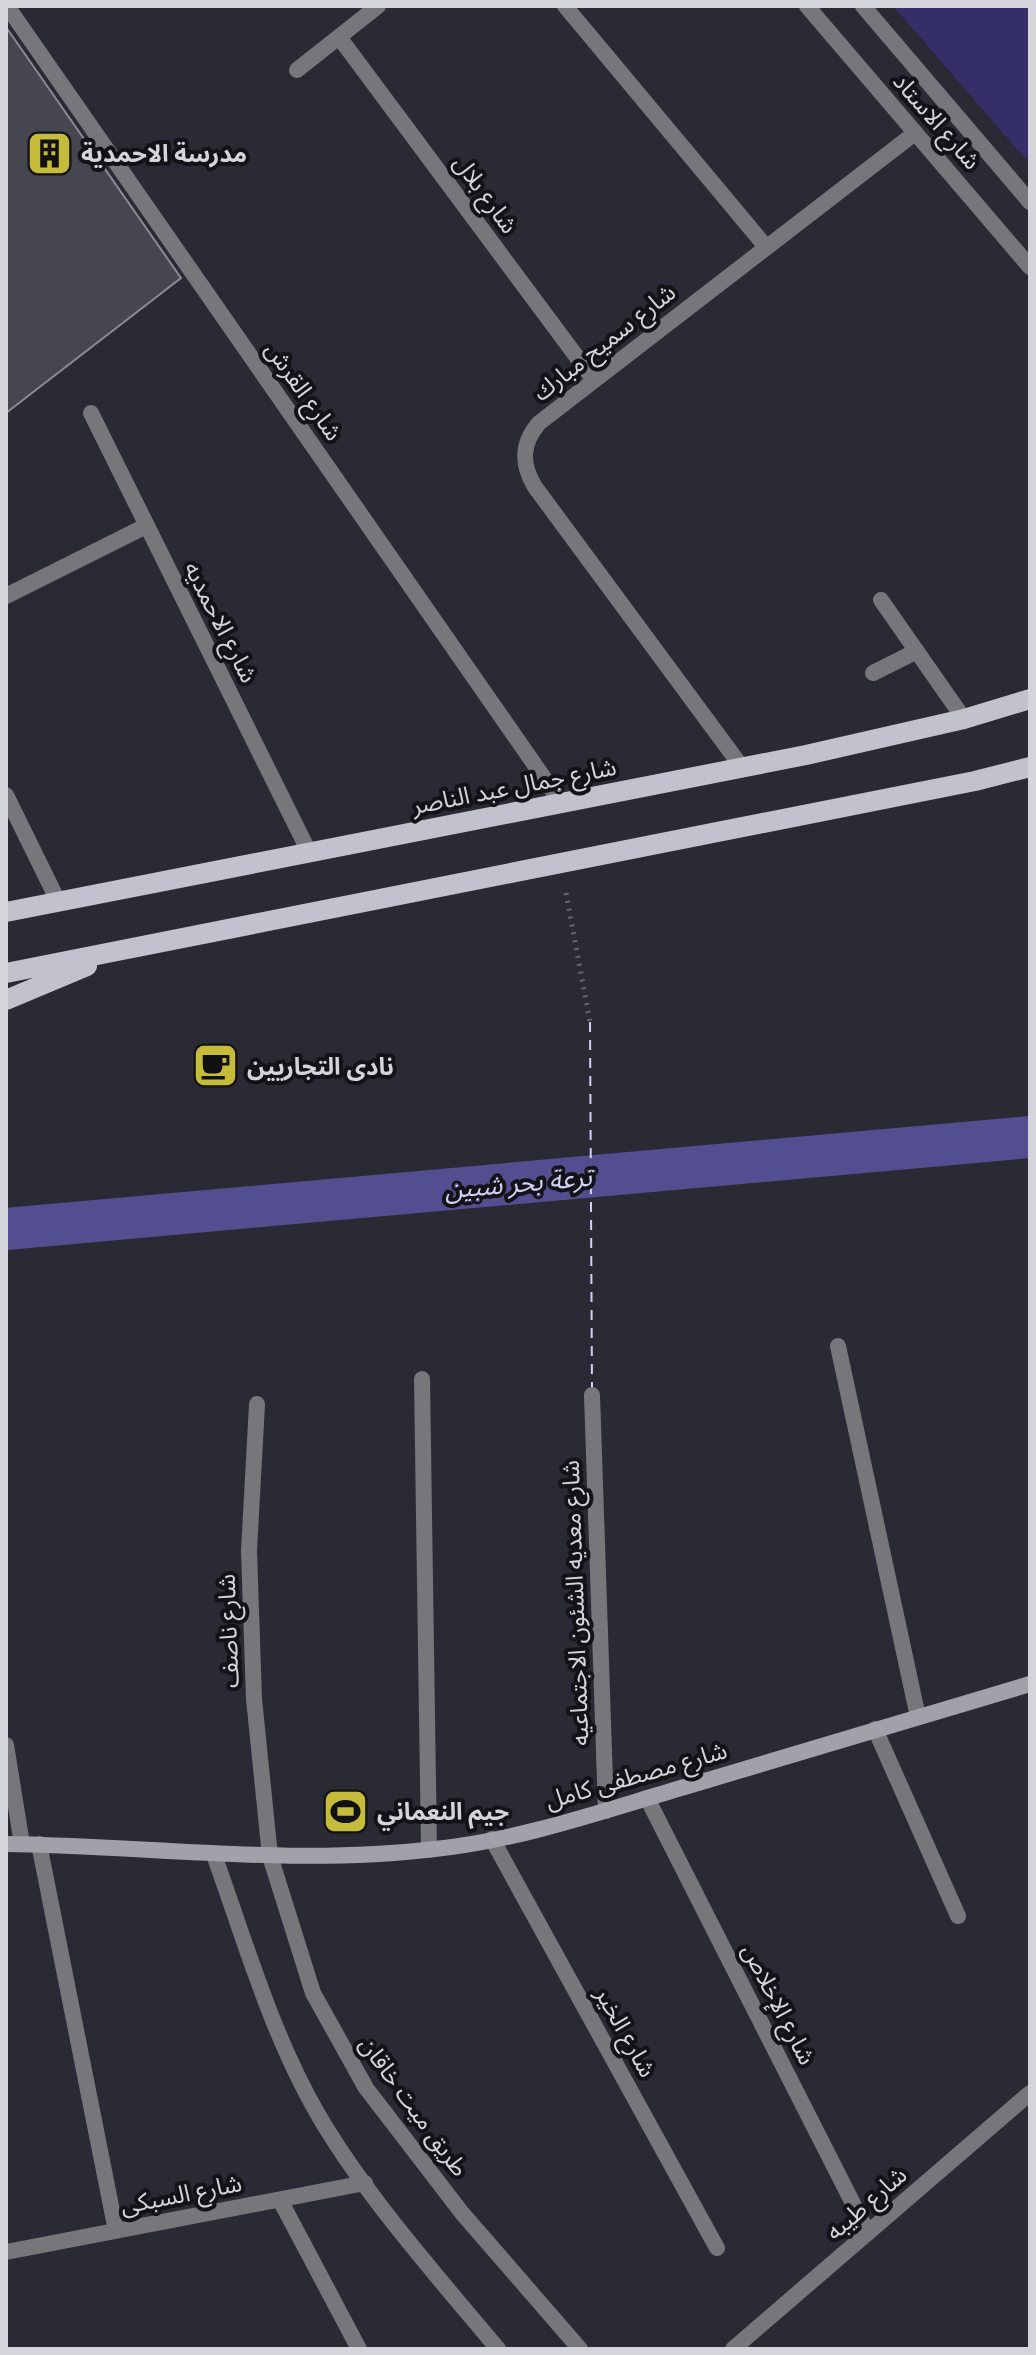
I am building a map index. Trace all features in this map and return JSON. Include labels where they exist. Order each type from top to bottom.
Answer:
[{"type":"main road","name":"شارع جمال عبد الناصر","points":[[6,912],[806,755],[964,719],[1030,699]]},
{"type":"main road","points":[[6,973],[975,781],[1030,767]]},
{"type":"main road","points":[[6,1000],[113,954]]},
{"type":"main road","name":"شارع مصطفى كامل","points":[[14,1844],[270,1856],[429,1850],[492,1839],[606,1811],[1030,1684]]},
{"type":"street","name":"شارع القرش","points":[[7,6],[562,804]]},
{"type":"street","points":[[297,70],[378,6]]},
{"type":"street","points":[[565,6],[766,247]]},
{"type":"street","name":"شارع الاستاد","points":[[807,6],[1030,267]]},
{"type":"street","name":"شارع الاستاد","points":[[863,6],[1030,202]]},
{"type":"street","name":"شارع بلال","points":[[339,37],[594,380]]},
{"type":"street","name":"شارع سميح مبارك","points":[[741,766],[527,474],[525,444],[531,432],[594,380],[915,133]]},
{"type":"street","name":"شارع الاحمديه","points":[[91,413],[309,852]]},
{"type":"street","points":[[6,596],[146,526]]},
{"type":"street","points":[[881,600],[964,719]]},
{"type":"street","points":[[873,673],[917,651]]},
{"type":"street","points":[[6,795],[59,903]]},
{"type":"street","points":[[838,1346],[918,1717]]},
{"type":"street","points":[[422,1379],[429,1850]]},
{"type":"street","name":"شارع معديه الشئون الاجتماعيه","points":[[592,1395],[606,1811]]},
{"type":"street","name":"شارع ناصف","points":[[257,1404],[249,1566],[254,1699],[270,1856]]},
{"type":"street","points":[[875,1729],[958,1916]]},
{"type":"street","points":[[6,1745],[14,1844]]},
{"type":"street","name":"شارع الإخلاص","points":[[647,1798],[868,2233]]},
{"type":"street","name":"شارع الخير","points":[[492,1839],[717,2248]]},
{"type":"street","points":[[39,1844],[116,2231]]},
{"type":"street","points":[[214,1855],[266,2000],[294,2068],[317,2113],[365,2183],[498,2349]]},
{"type":"street","name":"طريق ميت خاقان","points":[[270,1856],[313,1993],[366,2088],[462,2213],[580,2349]]},
{"type":"street","name":"شارع طيبه","points":[[733,2349],[1030,2093]]},
{"type":"street","name":"شارع السبكى","points":[[6,2252],[365,2183]]},
{"type":"street","points":[[280,2200],[359,2349]]},
{"type":"path","points":[[560,864],[590,1022]]},
{"type":"shaded area","points":[[893,6],[1030,6],[1030,164]]},
{"type":"building","name":"مدرسة الاحمدية","points":[[6,27],[181,278],[6,413]]},
{"type":"waterway","name":"ترعة بحر شبين","points":[[6,1229],[1030,1137]]},
{"type":"ferry route","points":[[590,1022],[592,1389]]},
{"type":"place","name":"مدرسة الاحمدية","points":[[50,153]]},
{"type":"place","name":"نادى التجاريين","points":[[216,1066]]},
{"type":"place","name":"جيم النعماني","points":[[346,1811]]}]
